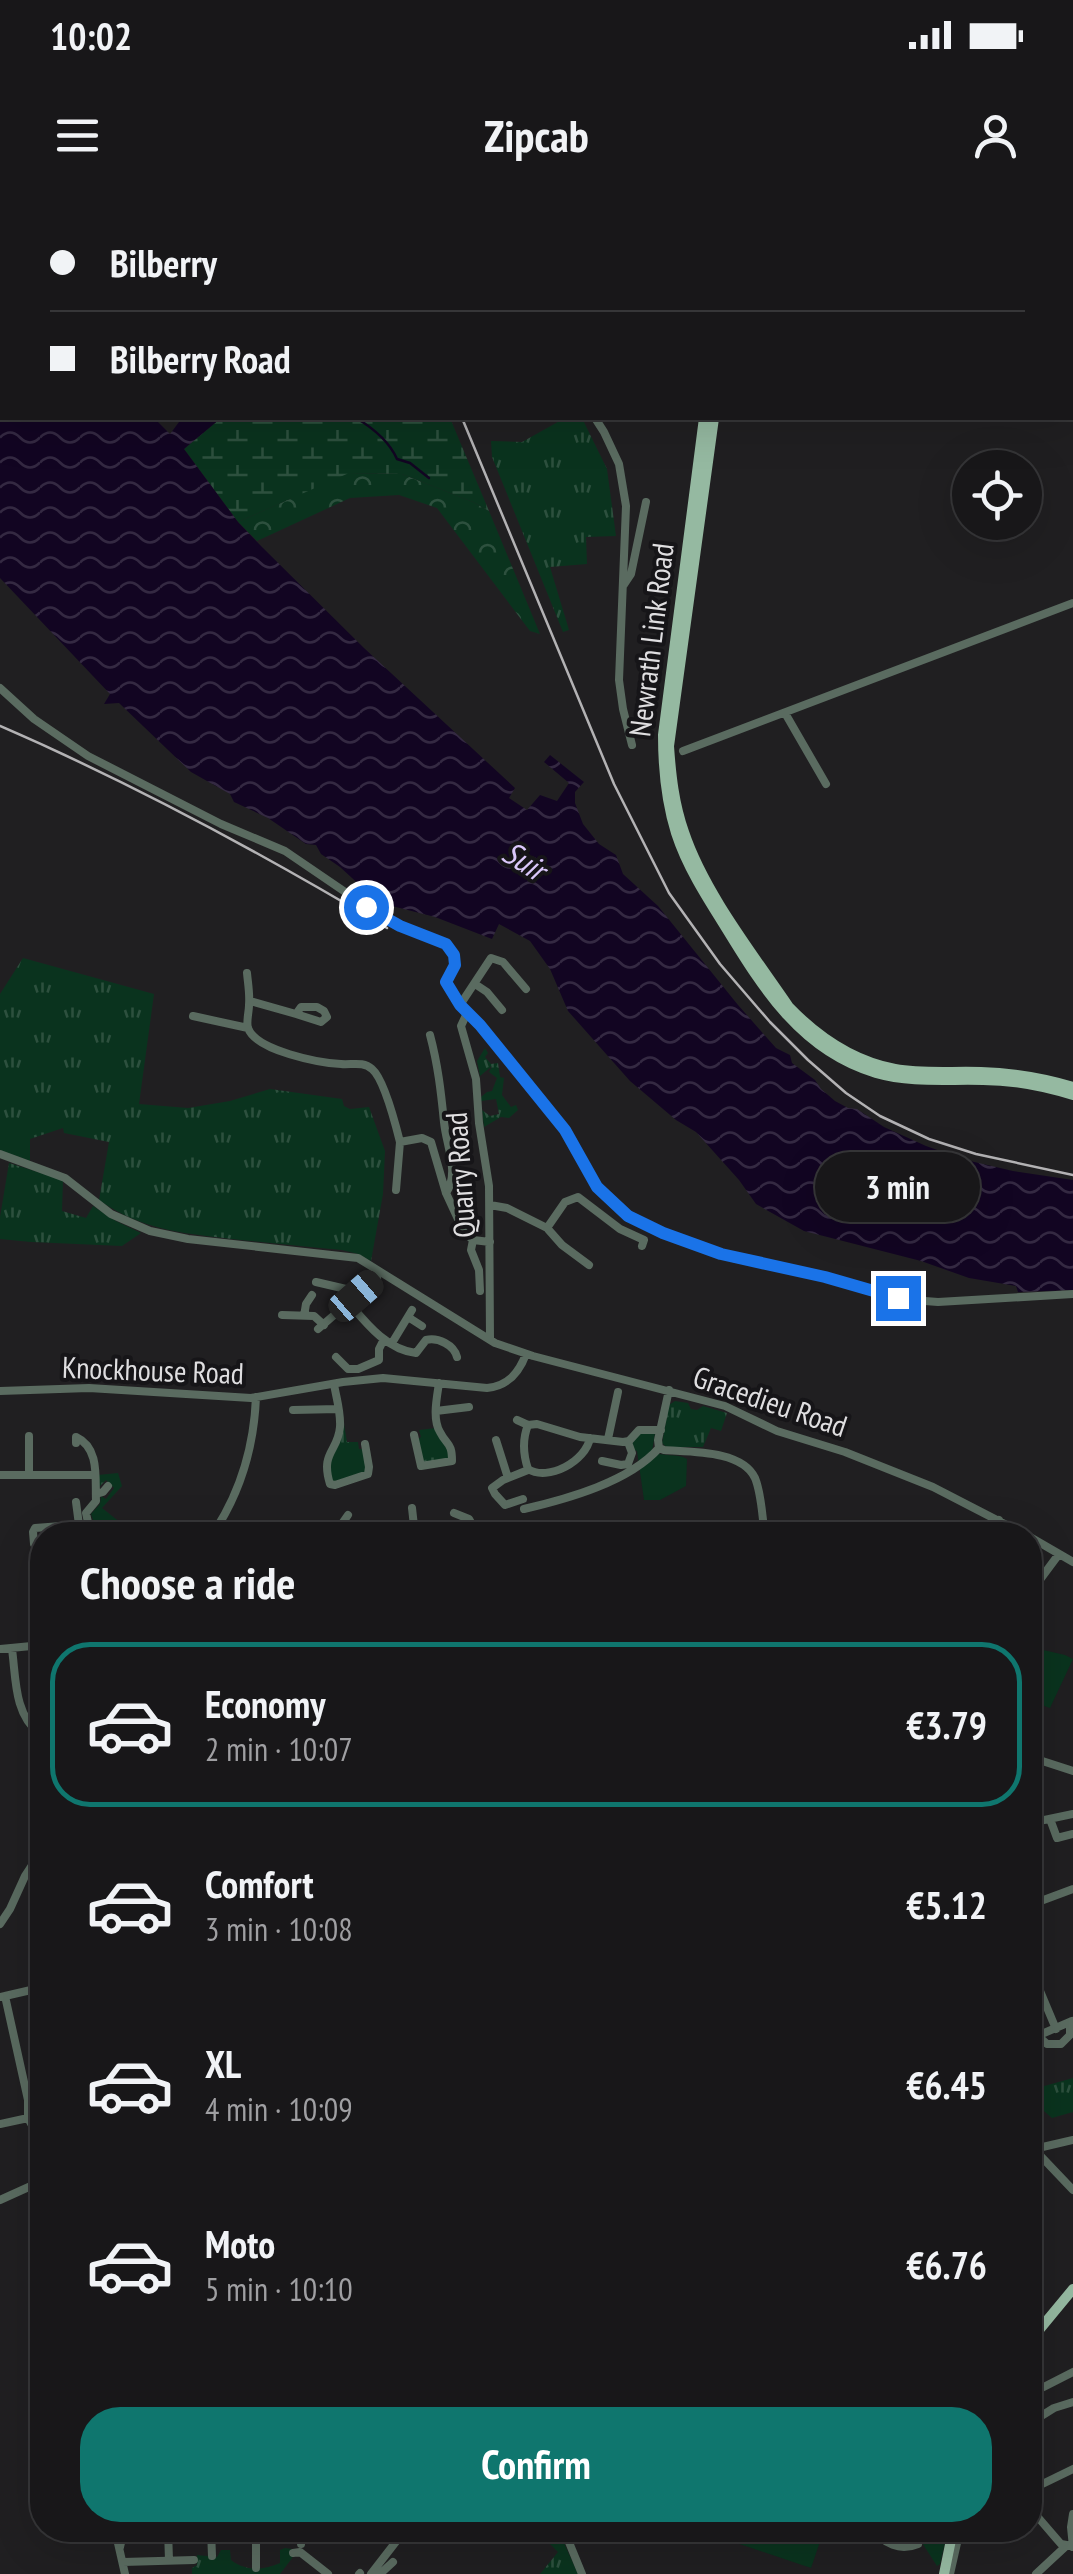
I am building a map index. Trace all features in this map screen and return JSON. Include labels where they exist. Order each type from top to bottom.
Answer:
[{"type":"main road","name":"Newrath Link Road","points":[[704,420],[663,735],[664,777],[677,835],[692,870],[727,929],[764,990],[789,1020],[846,1062],[876,1073],[904,1078],[949,1076]]},
{"type":"main road","name":"Newrath Link Road","points":[[714,420],[670,736],[674,796],[684,833],[700,870],[726,912],[789,1007],[806,1025],[832,1044],[879,1065],[949,1076]]},
{"type":"main road","points":[[949,1076],[1019,1075],[1073,1088]]},
{"type":"main road","points":[[949,1076],[1018,1082],[1073,1095]]},
{"type":"main road","points":[[1042,2326],[1073,2289]]},
{"type":"main road","points":[[947,2574],[954,2542]]},
{"type":"street","points":[[596,420],[612,446],[626,506],[619,680],[632,745]]},
{"type":"street","points":[[623,586],[631,574],[646,502]]},
{"type":"street","points":[[683,751],[1073,602]]},
{"type":"street","points":[[0,688],[34,719],[88,756],[222,824],[285,851],[376,914],[443,943],[454,955],[447,982],[460,1005],[565,1130],[597,1187],[628,1216],[733,1258],[912,1300],[1073,1294]]},
{"type":"street","points":[[785,713],[826,784]]},
{"type":"street","points":[[460,1005],[488,961],[494,958],[503,962],[526,989]]},
{"type":"street","points":[[247,974],[248,1028]]},
{"type":"street","points":[[475,984],[502,1010]]},
{"type":"street","points":[[250,1001],[296,1014]]},
{"type":"street","name":"Quarry Road","points":[[467,1013],[461,1026],[477,1084],[490,1206],[490,1338]]},
{"type":"street","points":[[193,1016],[248,1028],[269,1047],[328,1063],[364,1064],[372,1070],[400,1142],[396,1190]]},
{"type":"street","points":[[430,1035],[440,1074],[451,1158],[452,1183],[446,1193]]},
{"type":"street","points":[[400,1142],[422,1138],[432,1142],[446,1193],[464,1232],[473,1240],[490,1242]]},
{"type":"street","name":"Gracedieu Road","points":[[0,1154],[65,1178],[111,1214],[150,1231],[361,1259],[495,1343],[719,1403],[777,1432],[852,1454],[942,1491],[1003,1522]]},
{"type":"street","points":[[547,1228],[564,1202],[578,1197],[611,1223],[644,1240],[642,1246]]},
{"type":"street","points":[[490,1206],[508,1208],[547,1228],[589,1265]]},
{"type":"street","points":[[473,1240],[471,1249],[479,1270],[480,1291]]},
{"type":"street","points":[[282,1314],[316,1317],[321,1327],[377,1278]]},
{"type":"street","points":[[304,1316],[306,1304],[321,1283],[348,1290],[371,1328],[388,1341],[411,1353],[417,1352],[426,1340],[436,1339],[454,1350],[457,1357]]},
{"type":"street","points":[[383,1378],[379,1348],[410,1314],[422,1326]]},
{"type":"street","name":"Knockhouse Road","points":[[0,1391],[88,1388],[256,1398],[383,1378],[478,1388],[499,1386],[516,1374],[526,1354]]},
{"type":"street","points":[[336,1357],[353,1370],[379,1360]]},
{"type":"street","points":[[414,1435],[421,1466],[452,1461],[450,1444],[439,1432],[439,1383]]},
{"type":"street","points":[[334,1384],[338,1435],[326,1460],[329,1483],[335,1485],[368,1474],[366,1444]]},
{"type":"street","points":[[590,1438],[584,1453],[560,1468],[541,1474],[528,1470],[508,1478],[493,1485],[495,1494],[505,1505],[564,1499],[626,1473],[659,1448],[669,1390]]},
{"type":"street","points":[[608,1439],[618,1392]]},
{"type":"street","points":[[219,1522],[245,1465],[256,1398]]},
{"type":"street","points":[[436,1411],[470,1407]]},
{"type":"street","points":[[293,1410],[338,1409]]},
{"type":"street","points":[[517,1420],[528,1426],[537,1424],[590,1438],[628,1442]]},
{"type":"street","points":[[528,1426],[524,1442],[528,1470]]},
{"type":"street","points":[[628,1442],[639,1430],[660,1430]]},
{"type":"street","points":[[29,1436],[29,1474]]},
{"type":"street","points":[[76,1443],[76,1437],[82,1439],[94,1455],[95,1504],[86,1512],[84,1522]]},
{"type":"street","points":[[496,1440],[508,1478]]},
{"type":"street","points":[[602,1461],[628,1464],[632,1453],[628,1442]]},
{"type":"street","points":[[659,1448],[715,1454],[748,1470],[756,1484],[763,1522]]},
{"type":"street","points":[[5,1477],[94,1475]]},
{"type":"street","points":[[96,1494],[108,1486]]},
{"type":"street","points":[[76,1502],[82,1522]]},
{"type":"street","points":[[412,1508],[414,1522]]},
{"type":"street","points":[[454,1513],[471,1522]]},
{"type":"street","points":[[343,1522],[348,1515]]},
{"type":"street","name":"Gracedieu Road","points":[[1042,1544],[1073,1562]]},
{"type":"street","points":[[1042,1577],[1060,1554]]},
{"type":"street","points":[[0,1649],[30,1646]]},
{"type":"street","points":[[12,1648],[21,1711],[30,1725]]},
{"type":"street","points":[[1042,1760],[1073,1771]]},
{"type":"street","points":[[1042,1821],[1073,1814]]},
{"type":"street","points":[[1050,1819],[1057,1838],[1073,1834]]},
{"type":"street","points":[[0,1924],[30,1869]]},
{"type":"street","points":[[1042,1900],[1073,1888]]},
{"type":"street","points":[[30,1990],[2,1997],[30,2121]]},
{"type":"street","points":[[1042,1996],[1056,2029]]},
{"type":"street","points":[[1042,2035],[1072,2021]]},
{"type":"street","points":[[1042,2042],[1061,2044],[1070,2035],[1072,2021]]},
{"type":"street","points":[[0,2124],[28,2118]]},
{"type":"street","points":[[1042,2148],[1073,2140]]},
{"type":"street","points":[[1042,2160],[1073,2190]]},
{"type":"street","points":[[0,2200],[30,2186]]},
{"type":"street","points":[[1042,2388],[1073,2372]]},
{"type":"street","points":[[1042,2416],[1073,2402]]},
{"type":"street","points":[[1042,2484],[1073,2468]]},
{"type":"street","points":[[1036,2574],[1070,2547],[1073,2514]]},
{"type":"street","points":[[1042,2522],[1060,2543],[1070,2547]]},
{"type":"street","points":[[119,2542],[124,2574]]},
{"type":"street","points":[[120,2547],[122,2542]]},
{"type":"street","points":[[168,2542],[168,2560]]},
{"type":"street","points":[[211,2542],[212,2556]]},
{"type":"street","points":[[256,2542],[256,2568]]},
{"type":"street","points":[[371,2574],[395,2542]]},
{"type":"street","points":[[569,2542],[582,2574]]},
{"type":"street","points":[[887,2542],[908,2548],[918,2544]]},
{"type":"street","points":[[293,2553],[300,2552],[328,2574]]},
{"type":"street","points":[[123,2562],[194,2560]]},
{"type":"street","points":[[380,2574],[393,2562]]},
{"type":"green space","points":[[219,420],[451,420],[489,511],[402,474],[349,473],[238,522],[184,449]]},
{"type":"green space","points":[[561,420],[583,420],[607,469],[616,536],[586,537],[587,564],[550,567],[569,630],[563,632],[492,457],[491,441],[522,442]]},
{"type":"green space","points":[[286,464],[349,473],[402,474],[489,511],[540,634],[530,631],[437,508],[399,495],[350,498],[257,541],[238,522],[292,498]]},
{"type":"green space","points":[[23,958],[154,994],[139,1104],[188,1108],[270,1089],[342,1099],[350,1109],[369,1107],[385,1151],[383,1194],[371,1261],[342,1250],[185,1233],[132,1218],[99,1200],[109,1142],[64,1133],[63,1128],[30,1139],[30,1161],[0,1150],[0,994]]},
{"type":"green space","points":[[485,1048],[485,1057],[491,1064],[498,1063],[500,1077],[504,1078],[502,1095],[518,1110],[509,1118],[501,1117],[484,1127],[482,1110],[490,1116],[499,1114],[496,1099],[481,1101],[492,1091],[497,1078],[489,1072],[492,1066],[480,1076],[477,1061]]},
{"type":"green space","points":[[9,1163],[63,1180],[62,1211],[86,1218],[93,1206],[141,1233],[122,1246],[0,1239]]},
{"type":"green space","points":[[675,1401],[688,1403],[691,1409],[703,1406],[727,1413],[721,1431],[711,1428],[703,1447],[666,1447],[662,1443],[669,1405]]},
{"type":"green space","points":[[342,1424],[347,1442],[358,1442],[362,1449],[367,1469],[363,1474],[332,1482],[329,1459]]},
{"type":"green space","points":[[436,1428],[447,1443],[450,1458],[424,1464],[419,1430]]},
{"type":"green space","points":[[655,1433],[652,1452],[687,1459],[686,1486],[660,1500],[644,1500],[637,1451],[627,1447],[638,1434]]},
{"type":"green space","points":[[118,1473],[122,1486],[102,1508],[120,1522],[94,1522],[91,1514],[100,1504],[101,1496],[106,1499],[114,1488],[106,1480],[99,1487],[98,1475]]},
{"type":"green space","points":[[1042,1650],[1073,1659],[1050,1708],[1042,1705]]},
{"type":"green space","points":[[1073,2078],[1073,2112],[1052,2118],[1042,2109],[1042,2087]]},
{"type":"green space","points":[[734,2542],[820,2542],[811,2568]]},
{"type":"green space","points":[[922,2542],[945,2542],[937,2566]]},
{"type":"green space","points":[[564,2543],[578,2574],[540,2574],[558,2552],[550,2544]]},
{"type":"green space","points":[[292,2549],[293,2557],[280,2574],[192,2574],[197,2555],[217,2557],[221,2550],[230,2550],[231,2560],[237,2564],[262,2568],[280,2563],[280,2550]]},
{"type":"water","name":"Suir","points":[[0,420],[156,420],[170,434],[180,420],[219,420],[184,449],[238,522],[364,648],[515,788],[509,798],[527,810],[540,795],[557,801],[569,783],[544,762],[550,755],[584,782],[575,792],[583,824],[599,844],[616,855],[623,874],[658,906],[776,1048],[790,1055],[792,1063],[821,1089],[835,1101],[926,1146],[1013,1171],[1073,1180],[1073,1290],[1018,1292],[1016,1286],[969,1278],[921,1261],[804,1231],[756,1204],[696,1132],[630,1081],[568,1011],[550,969],[530,941],[499,924],[492,939],[435,917],[392,906],[364,889],[321,854],[316,845],[306,844],[268,818],[234,802],[230,794],[191,772],[119,703],[104,704],[110,694],[0,578]]},
{"type":"waterway","points":[[359,420],[390,446],[397,459],[410,463],[429,478]]},
{"type":"railway","points":[[463,420],[614,784],[669,893],[720,964],[808,1060],[880,1116],[929,1139],[976,1154],[1073,1175]]},
{"type":"railway","points":[[0,726],[196,821],[387,928]]},
{"type":"route","points":[[366,907],[446,944],[454,957],[455,965],[446,982],[454,998],[565,1130],[597,1187],[628,1216],[721,1254],[898,1298]]}]
